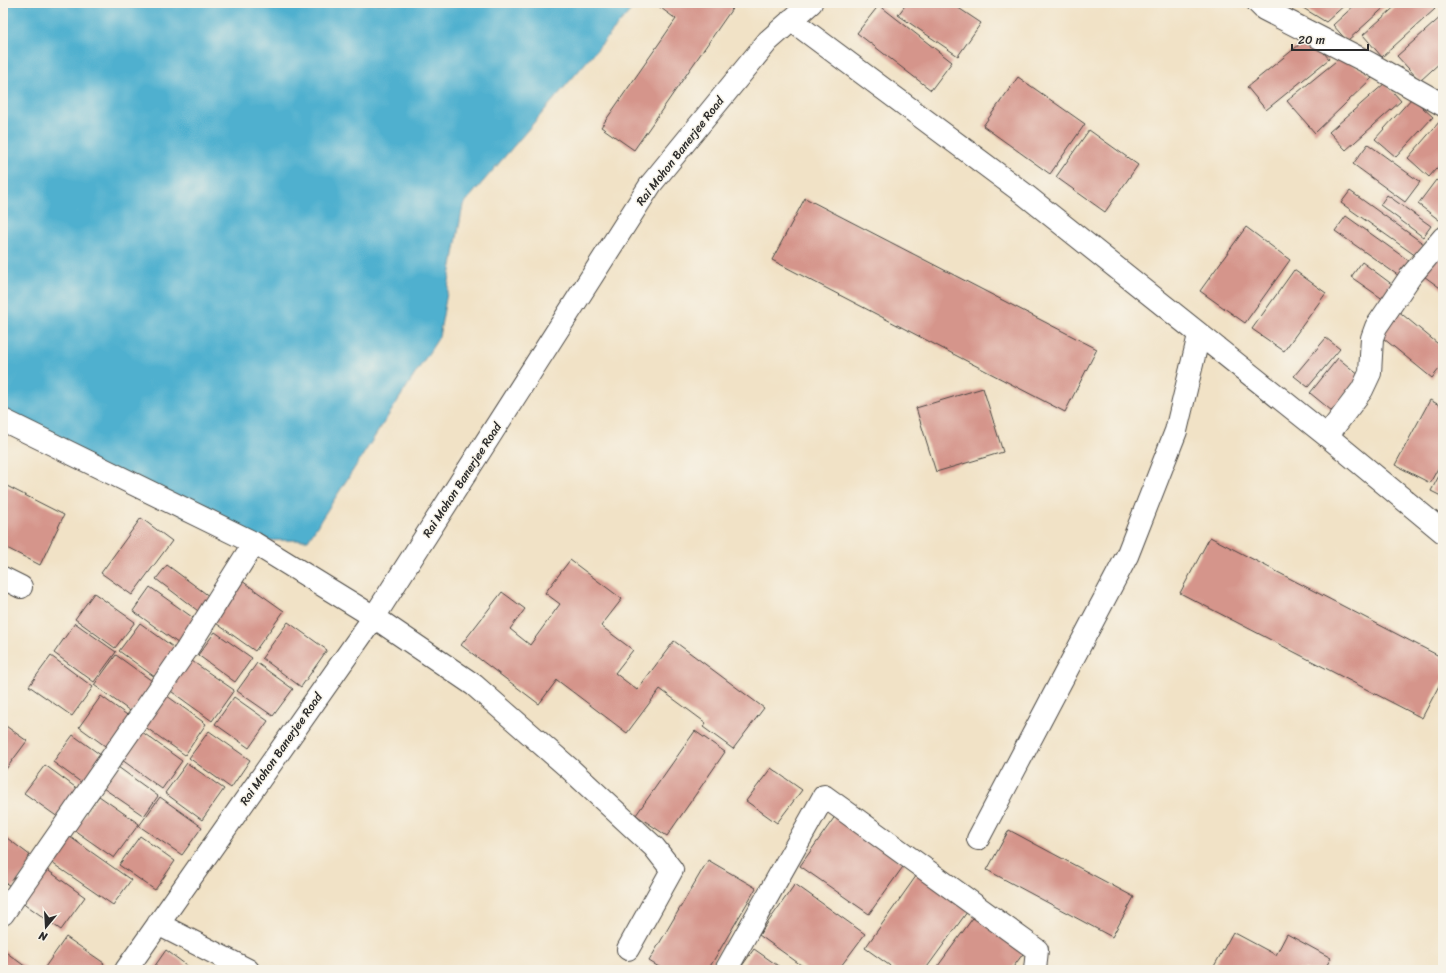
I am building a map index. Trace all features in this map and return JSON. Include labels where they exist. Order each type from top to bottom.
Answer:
[{"type":"street","name":"Rai Mohon Banerjee Road","points":[[126,970],[374,617],[651,184],[768,41],[811,3]]},
{"type":"street","points":[[1258,3],[1264,9],[1443,105]]},
{"type":"street","points":[[791,20],[1023,193],[1327,436],[1443,532]]},
{"type":"street","points":[[1327,436],[1362,390],[1370,373],[1372,338],[1376,327],[1410,277],[1443,238]]},
{"type":"street","points":[[978,839],[1127,556],[1176,431],[1199,335]]},
{"type":"street","points":[[3,420],[254,543],[374,617],[474,685],[570,769],[654,847],[672,870],[628,949]]},
{"type":"street","points":[[3,914],[187,649],[254,543]]},
{"type":"street","points":[[726,970],[824,796],[1037,950],[1036,970]]},
{"type":"street","points":[[158,924],[248,970]]},
{"type":"water","points":[[3,3],[637,3],[463,205],[439,337],[308,540],[235,541],[3,428]]},
{"type":"building","points":[[654,3],[736,3],[634,150],[601,127],[676,19]]},
{"type":"building","points":[[907,3],[951,3],[981,23],[958,56],[898,15]]},
{"type":"building","points":[[1295,3],[1347,3],[1326,22]]},
{"type":"building","points":[[1357,3],[1389,3],[1347,41],[1333,25]]},
{"type":"building","points":[[1399,3],[1429,3],[1435,9],[1382,57],[1363,35]]},
{"type":"building","points":[[879,5],[952,62],[931,90],[857,33]]},
{"type":"building","points":[[1443,15],[1443,60],[1420,81],[1397,56]]},
{"type":"building","points":[[1310,36],[1329,59],[1266,110],[1247,87]]},
{"type":"building","points":[[1341,57],[1373,77],[1315,133],[1287,101]]},
{"type":"building","points":[[1018,77],[1085,124],[1050,174],[983,126]]},
{"type":"building","points":[[1385,83],[1401,101],[1346,150],[1329,132]]},
{"type":"building","points":[[1412,98],[1433,117],[1396,157],[1375,139]]},
{"type":"building","points":[[1440,121],[1443,123],[1443,161],[1429,177],[1408,158]]},
{"type":"building","points":[[1089,130],[1138,165],[1105,212],[1056,177]]},
{"type":"building","points":[[1368,144],[1420,182],[1405,202],[1353,164]]},
{"type":"building","points":[[1436,180],[1443,185],[1443,223],[1418,204]]},
{"type":"building","points":[[1350,191],[1424,244],[1416,256],[1341,203]]},
{"type":"building","points":[[1387,195],[1431,226],[1423,237],[1380,205]]},
{"type":"building","points":[[805,198],[1097,349],[1065,412],[772,260]]},
{"type":"building","points":[[1346,216],[1409,261],[1399,276],[1335,231]]},
{"type":"building","points":[[1246,227],[1290,260],[1245,323],[1200,291]]},
{"type":"building","points":[[1443,252],[1443,290],[1421,274]]},
{"type":"building","points":[[1362,262],[1397,288],[1387,302],[1351,277]]},
{"type":"building","points":[[1294,270],[1326,293],[1284,351],[1252,329]]},
{"type":"building","points":[[1397,310],[1443,348],[1443,364],[1432,378],[1378,334]]},
{"type":"building","points":[[1326,338],[1340,349],[1308,387],[1294,376]]},
{"type":"building","points":[[1338,358],[1360,376],[1332,411],[1310,393]]},
{"type":"building","points":[[983,388],[1003,452],[936,472],[916,408]]},
{"type":"building","points":[[1430,400],[1443,407],[1443,459],[1430,483],[1395,465]]},
{"type":"building","points":[[1443,468],[1443,497],[1431,491]]},
{"type":"building","points":[[3,484],[64,515],[40,565],[3,546]]},
{"type":"building","points":[[141,518],[172,541],[132,595],[101,573]]},
{"type":"building","points":[[1210,537],[1443,658],[1443,678],[1422,718],[1180,593]]},
{"type":"building","points":[[570,560],[622,599],[601,626],[633,650],[615,673],[637,690],[674,641],[764,708],[733,749],[703,727],[706,723],[660,689],[627,733],[557,680],[539,704],[461,645],[502,592],[525,609],[510,629],[530,645],[560,604],[545,593]]},
{"type":"building","points":[[167,565],[213,599],[202,614],[156,579]]},
{"type":"building","points":[[242,581],[284,611],[255,651],[213,621]]},
{"type":"building","points":[[150,587],[199,622],[182,646],[133,611]]},
{"type":"building","points":[[94,593],[135,622],[115,648],[75,619]]},
{"type":"building","points":[[288,622],[327,650],[301,687],[262,658]]},
{"type":"building","points":[[75,623],[116,652],[94,682],[54,653]]},
{"type":"building","points":[[140,623],[180,652],[159,680],[119,651]]},
{"type":"building","points":[[215,632],[252,658],[235,682],[198,655]]},
{"type":"building","points":[[116,655],[159,686],[137,716],[94,685]]},
{"type":"building","points":[[51,656],[93,687],[72,716],[29,686]]},
{"type":"building","points":[[189,659],[234,690],[212,721],[168,689]]},
{"type":"building","points":[[257,663],[293,689],[273,716],[237,691]]},
{"type":"building","points":[[163,693],[206,724],[185,755],[141,724]]},
{"type":"building","points":[[101,696],[134,720],[112,751],[79,727]]},
{"type":"building","points":[[234,697],[268,721],[249,748],[215,724]]},
{"type":"building","points":[[3,724],[27,741],[3,773]]},
{"type":"building","points":[[138,729],[182,761],[162,789],[118,757]]},
{"type":"building","points":[[209,731],[250,760],[231,788],[189,758]]},
{"type":"building","points":[[695,731],[725,752],[667,836],[636,815]]},
{"type":"building","points":[[73,735],[102,756],[82,783],[53,762]]},
{"type":"building","points":[[187,763],[224,789],[202,820],[165,793]]},
{"type":"building","points":[[45,765],[82,792],[62,820],[24,793]]},
{"type":"building","points":[[118,767],[158,796],[144,816],[103,788]]},
{"type":"building","points":[[771,768],[802,790],[777,823],[746,801]]},
{"type":"building","points":[[99,796],[139,824],[114,858],[74,830]]},
{"type":"building","points":[[160,797],[202,827],[182,855],[139,826]]},
{"type":"building","points":[[836,815],[905,864],[869,914],[800,866]]},
{"type":"building","points":[[1009,830],[1134,897],[1112,937],[987,870]]},
{"type":"building","points":[[3,835],[35,859],[13,888],[3,881]]},
{"type":"building","points":[[140,836],[175,861],[155,890],[119,865]]},
{"type":"building","points":[[70,837],[131,880],[113,905],[52,863]]},
{"type":"building","points":[[708,860],[756,888],[708,970],[664,970],[649,961]]},
{"type":"building","points":[[46,869],[85,897],[61,930],[22,902]]},
{"type":"building","points":[[919,872],[970,908],[925,970],[896,970],[865,948]]},
{"type":"building","points":[[795,884],[865,934],[838,970],[808,970],[759,935]]},
{"type":"building","points":[[978,911],[1028,947],[1011,970],[935,970]]},
{"type":"building","points":[[1233,932],[1276,955],[1287,934],[1331,958],[1324,970],[1212,970]]},
{"type":"building","points":[[66,937],[104,963],[99,970],[43,970]]},
{"type":"building","points":[[754,949],[784,970],[739,970]]},
{"type":"building","points":[[3,950],[30,970],[3,970]]},
{"type":"building","points":[[166,950],[193,970],[152,970]]}]
